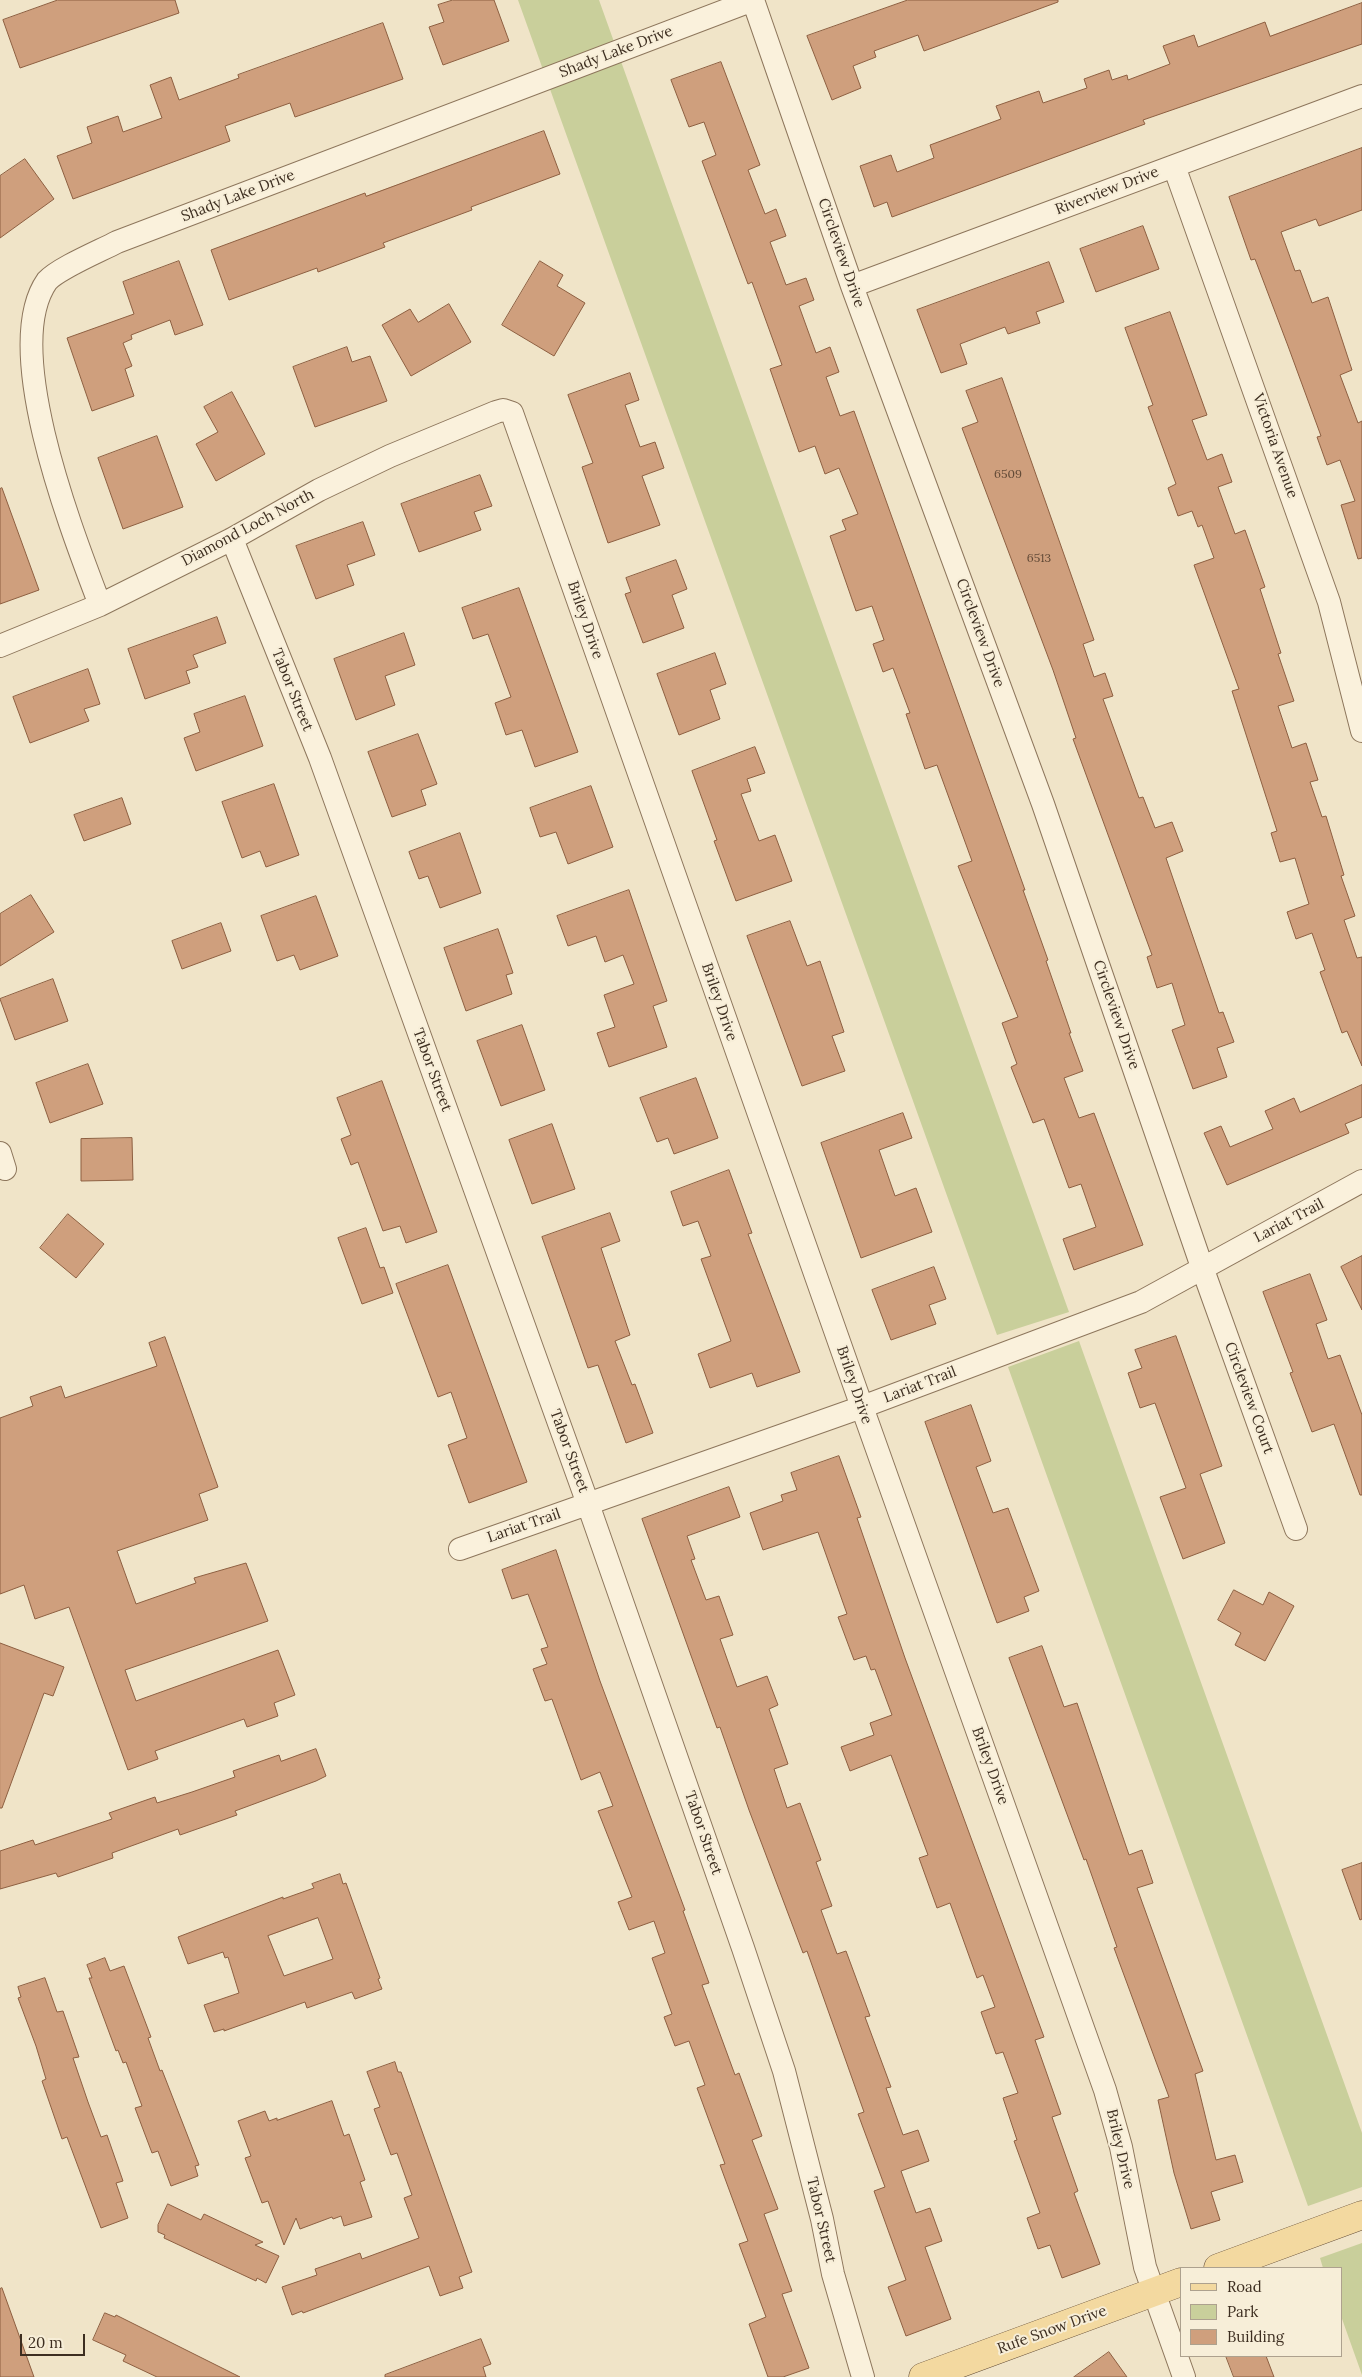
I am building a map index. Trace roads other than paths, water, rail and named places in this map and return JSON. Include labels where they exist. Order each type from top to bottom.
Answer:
[{"type":"main road","points":[[1221,2267],[1362,2215]]},
{"type":"main road","name":"Rufe Snow Drive","points":[[923,2377],[1180,2282]]},
{"type":"street","name":"Circleview Drive","points":[[753,0],[852,286],[1043,804],[1202,1267]]},
{"type":"street","name":"Shady Lake Drive","points":[[100,605],[47,463],[32,412],[24,350],[28,320],[35,299],[48,280],[116,242],[753,0]]},
{"type":"street","name":"Riverview Drive","points":[[852,286],[1362,96]]},
{"type":"street","name":"Victoria Avenue","points":[[1174,166],[1329,602],[1362,731]]},
{"type":"street","name":"Briley Drive","points":[[496,412],[503,410],[512,412],[862,1407],[1105,2090],[1121,2147],[1145,2267],[1184,2377]]},
{"type":"street","name":"Diamond Loch North","points":[[0,646],[100,605],[232,539],[319,490],[390,456],[496,412]]},
{"type":"street","name":"Tabor Street","points":[[232,539],[320,758],[588,1504],[743,1948],[784,2071],[822,2219],[833,2274],[863,2377]]},
{"type":"street","name":"Lariat Trail","points":[[460,1549],[862,1407],[1141,1302],[1362,1181]]},
{"type":"street","name":"Circleview Court","points":[[1202,1267],[1296,1529]]}]
